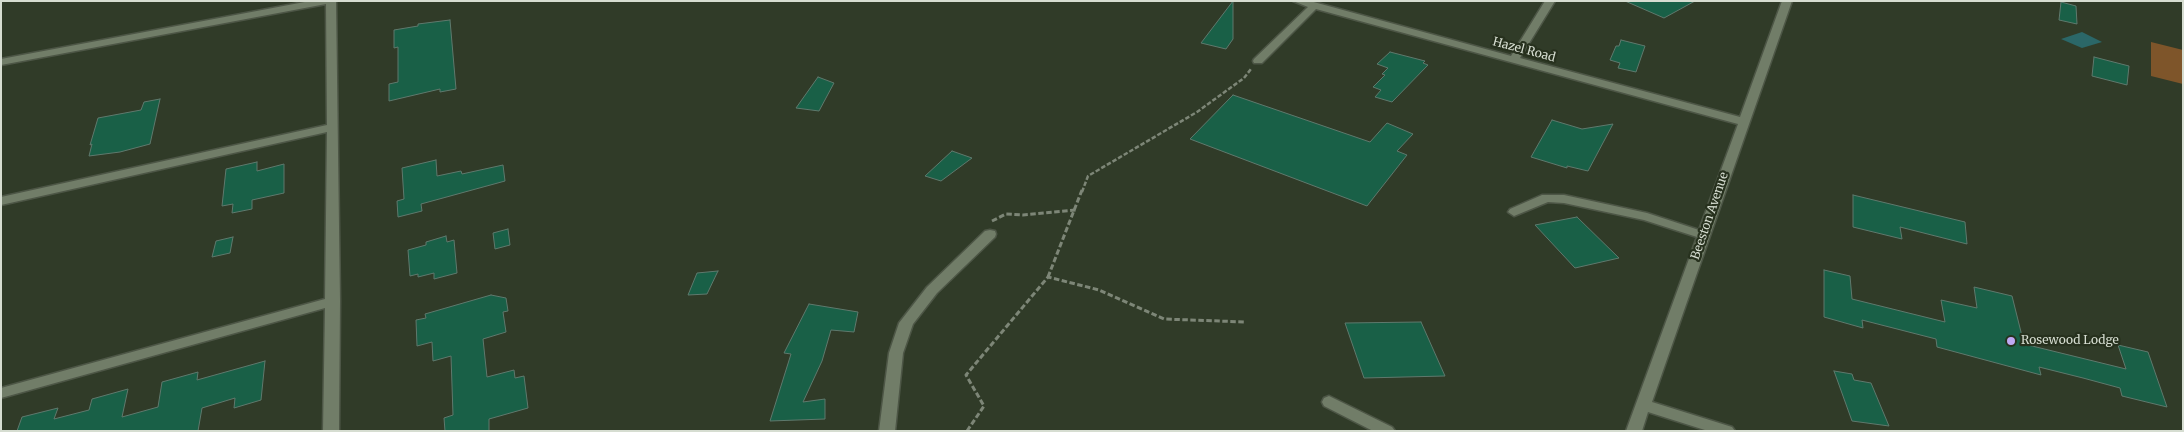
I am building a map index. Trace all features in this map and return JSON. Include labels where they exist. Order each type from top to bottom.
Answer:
[{"type":"street","points":[[1,62],[329,1],[333,127],[331,431]]},
{"type":"street","name":"Hazel Road","points":[[1298,1],[1744,122]]},
{"type":"street","points":[[1514,60],[1550,1]]},
{"type":"street","name":"Beeston Avenue","points":[[1634,431],[1787,1]]},
{"type":"street","points":[[1258,61],[1314,6]]},
{"type":"street","points":[[1,201],[333,127]]},
{"type":"street","points":[[1514,212],[1546,198],[1564,199],[1647,217],[1703,235]]},
{"type":"street","points":[[887,431],[896,353],[906,323],[932,290],[990,234]]},
{"type":"street","points":[[1,393],[333,301]]},
{"type":"street","points":[[1329,402],[1387,431]]},
{"type":"street","points":[[1643,405],[1727,431]]},
{"type":"path","points":[[968,431],[984,406],[966,375],[1048,277],[1088,176],[1197,112],[1244,78],[1258,61]]},
{"type":"path","points":[[990,234],[993,220],[1006,214],[1023,215],[1076,210]]},
{"type":"path","points":[[1048,277],[1099,290],[1164,319],[1246,322]]},
{"type":"shaded area","points":[[2151,42],[2183,50],[2183,84],[2151,76]]},
{"type":"water","points":[[2082,32],[2102,42],[2082,48],[2061,39]]},
{"type":"building","points":[[1233,1],[1233,39],[1226,49],[1201,43]]},
{"type":"building","points":[[1625,1],[1695,1],[1664,18]]},
{"type":"building","points":[[2061,2],[2076,6],[2077,24],[2059,20]]},
{"type":"building","points":[[450,20],[456,89],[440,92],[440,89],[389,101],[389,84],[398,82],[398,47],[394,48],[394,30],[418,26],[418,24]]},
{"type":"building","points":[[1621,40],[1645,46],[1636,72],[1618,68],[1620,63],[1610,60]]},
{"type":"building","points":[[1390,52],[1425,61],[1423,63],[1428,65],[1392,102],[1375,97],[1381,90],[1373,87],[1385,75],[1382,74],[1388,68],[1377,64]]},
{"type":"building","points":[[2094,57],[2129,66],[2127,85],[2092,76]]},
{"type":"building","points":[[818,77],[834,83],[819,111],[796,108]]},
{"type":"building","points":[[1233,95],[1370,142],[1387,123],[1413,134],[1397,151],[1407,155],[1367,206],[1190,139]]},
{"type":"building","points":[[160,99],[150,144],[120,152],[89,156],[92,144],[90,145],[98,118],[141,110],[144,102]]},
{"type":"building","points":[[1552,120],[1582,129],[1613,124],[1588,171],[1567,166],[1567,168],[1531,157]]},
{"type":"building","points":[[952,151],[972,158],[941,181],[925,176]]},
{"type":"building","points":[[436,160],[437,176],[461,171],[462,174],[503,165],[505,181],[421,204],[422,211],[398,217],[397,201],[404,199],[402,168]]},
{"type":"building","points":[[257,162],[257,171],[284,164],[284,193],[252,200],[252,209],[232,213],[233,204],[222,206],[226,169]]},
{"type":"building","points":[[1853,195],[1965,222],[1967,244],[1900,227],[1902,239],[1853,227]]},
{"type":"building","points":[[1577,217],[1619,258],[1575,268],[1535,225]]},
{"type":"building","points":[[508,229],[510,245],[495,249],[493,233]]},
{"type":"building","points":[[446,236],[447,242],[454,240],[457,273],[434,279],[434,273],[418,277],[418,274],[410,276],[408,250],[426,245],[426,242]]},
{"type":"building","points":[[233,237],[230,253],[212,257],[216,241]]},
{"type":"building","points":[[1824,270],[1850,276],[1852,299],[1945,322],[1941,300],[1977,308],[1974,287],[2012,296],[2024,344],[2126,369],[2118,345],[2148,352],[2167,407],[2122,396],[2120,388],[2083,378],[2039,367],[2041,375],[1937,347],[1936,339],[1862,320],[1863,328],[1824,317]]},
{"type":"building","points":[[718,271],[707,294],[688,295],[697,273]]},
{"type":"building","points":[[491,295],[506,298],[508,311],[503,312],[506,332],[483,339],[487,377],[514,370],[515,378],[524,376],[528,408],[489,419],[489,431],[445,431],[444,418],[453,415],[451,356],[433,361],[432,342],[417,346],[416,320],[426,318],[425,314]]},
{"type":"building","points":[[809,304],[858,312],[854,332],[831,330],[822,361],[803,402],[825,399],[825,419],[770,421],[791,354],[784,353]]},
{"type":"building","points":[[1421,322],[1445,376],[1364,378],[1345,323]]},
{"type":"building","points":[[265,361],[261,400],[234,408],[235,398],[202,408],[198,431],[17,431],[22,417],[58,408],[54,419],[89,410],[92,399],[128,389],[122,417],[158,407],[162,382],[198,372],[197,380]]},
{"type":"building","points":[[1834,371],[1852,374],[1854,380],[1871,383],[1889,426],[1852,421]]},
{"type":"place","name":"Rosewood Lodge","points":[[2011,341]]}]
